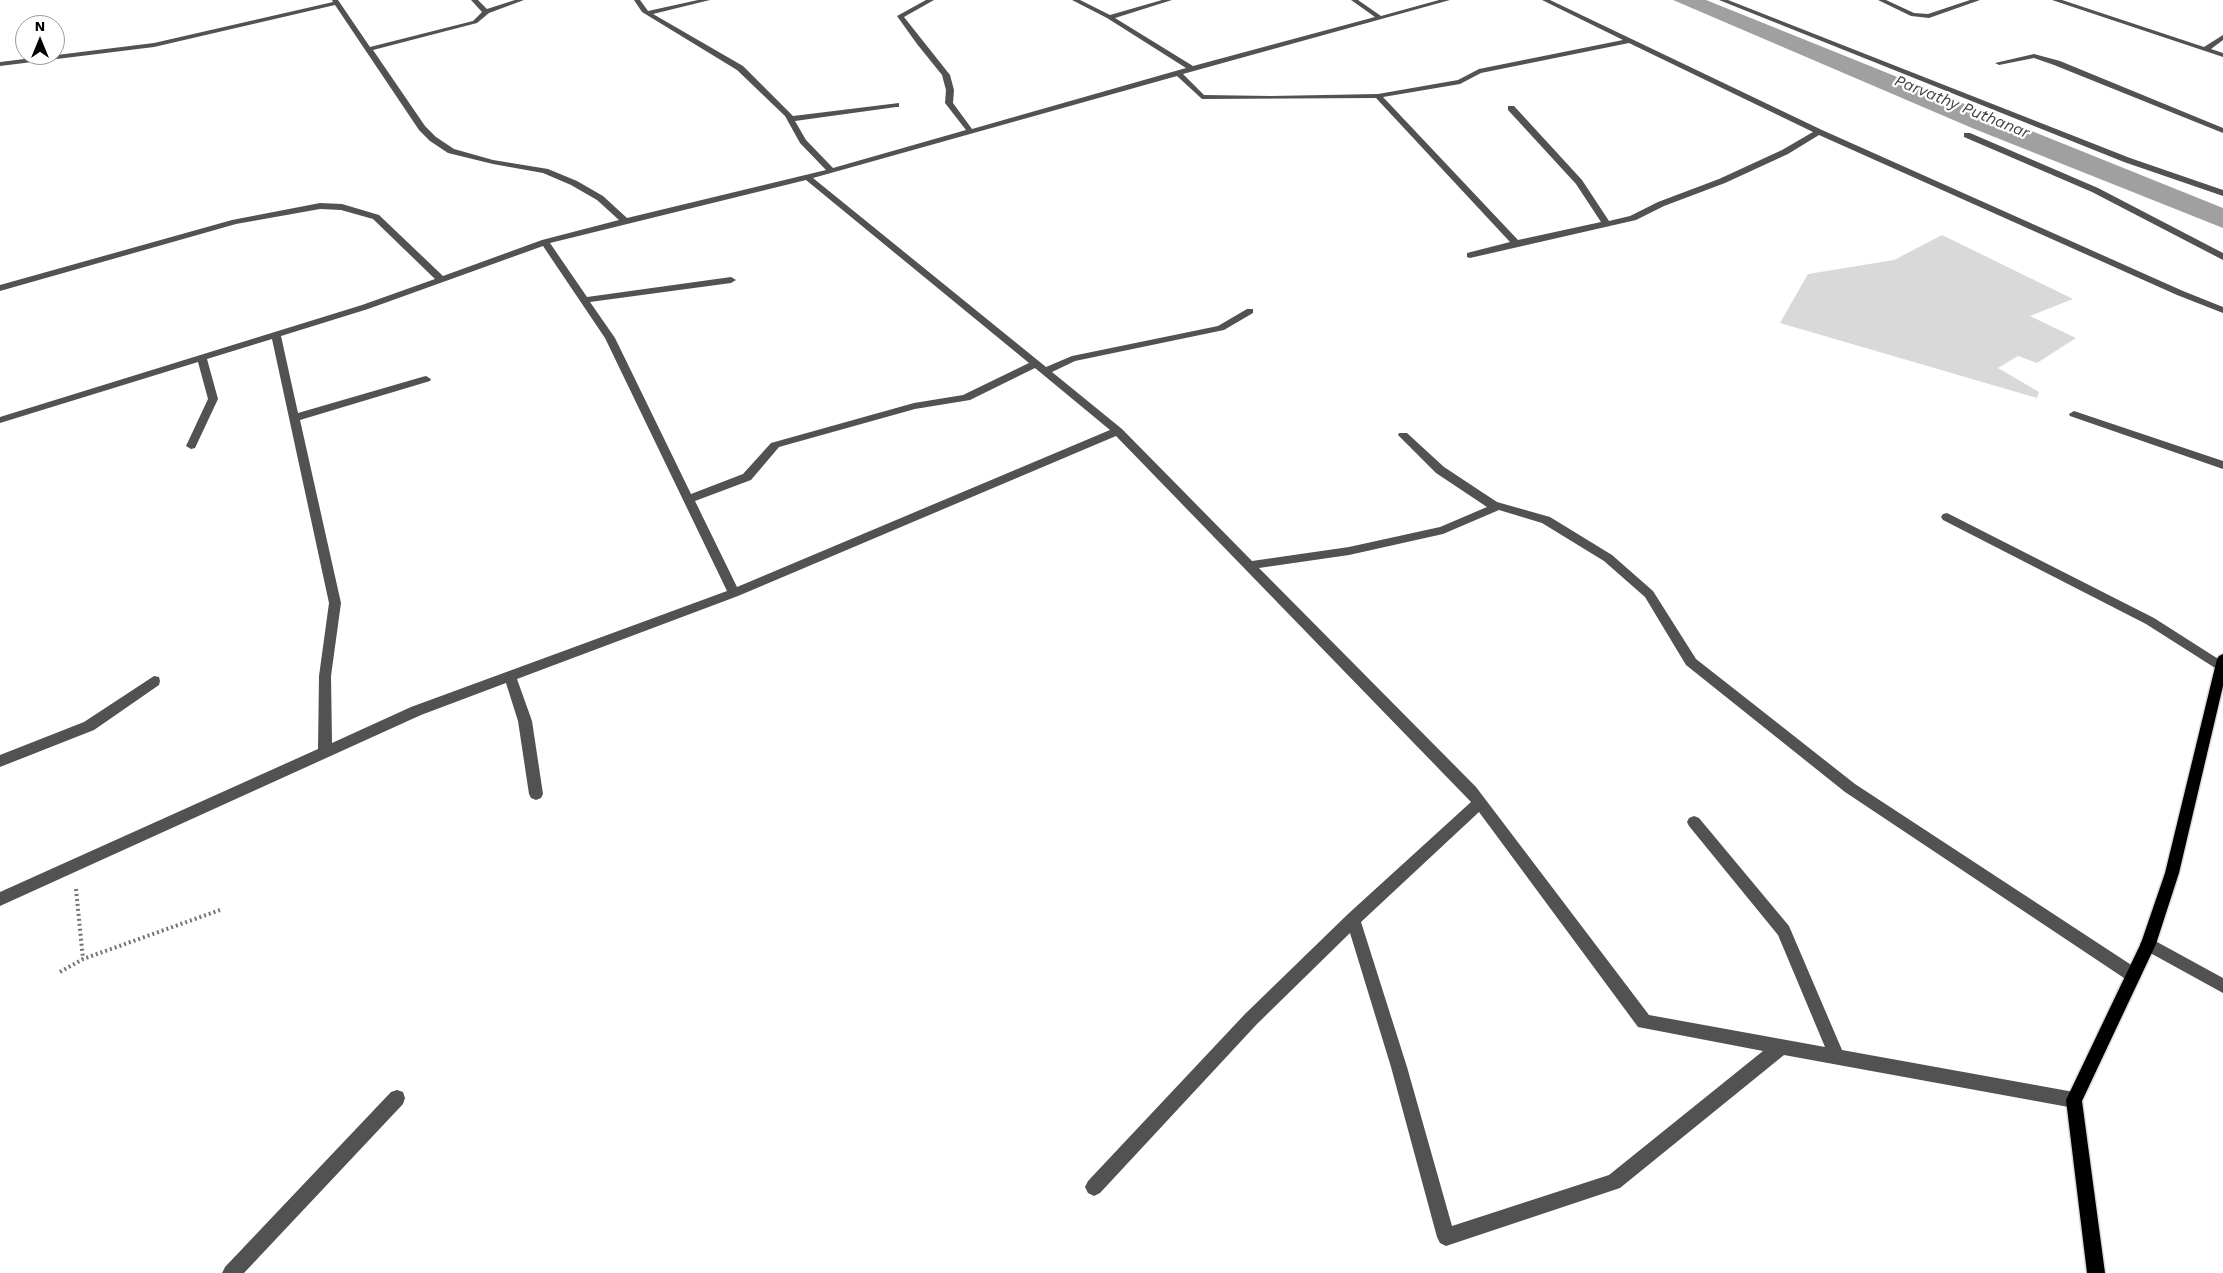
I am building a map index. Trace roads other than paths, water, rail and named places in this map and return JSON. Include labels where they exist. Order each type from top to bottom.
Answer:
[{"type":"main road","points":[[2096,1273],[2074,1100],[2148,944],[2172,873],[2222,664]]},
{"type":"street","points":[[474,0],[486,12]]},
{"type":"street","points":[[370,49],[475,22],[484,16],[486,12],[521,0]]},
{"type":"street","points":[[637,0],[647,13],[740,68],[790,119],[803,141],[832,171]]},
{"type":"street","points":[[647,13],[707,0]]},
{"type":"street","points":[[931,0],[900,16],[919,43],[946,75],[950,90],[949,103],[971,132]]},
{"type":"street","points":[[1075,0],[1109,17],[1192,69]]},
{"type":"street","points":[[1109,17],[1169,0]]},
{"type":"street","points":[[1354,0],[1380,18]]},
{"type":"street","points":[[0,420],[365,307],[545,242],[625,220],[832,171],[1192,69],[1447,0]]},
{"type":"street","points":[[1545,0],[1819,132],[2180,293],[2223,310]]},
{"type":"street","points":[[1722,0],[2127,160],[2223,193]]},
{"type":"street","points":[[1881,0],[1913,15],[1929,16],[1977,0]]},
{"type":"street","points":[[2055,0],[2223,55]]},
{"type":"street","points":[[0,64],[154,44],[336,1],[422,128],[439,143],[451,151],[493,162],[545,171],[574,182],[600,198],[625,220]]},
{"type":"street","points":[[2204,50],[2223,37]]},
{"type":"street","points":[[1179,74],[1202,97],[1378,96],[1460,82],[1479,71],[1630,40]]},
{"type":"street","points":[[1999,63],[2034,56],[2057,63],[2223,131]]},
{"type":"street","points":[[1378,96],[1516,243]]},
{"type":"street","points":[[790,119],[896,105]]},
{"type":"street","points":[[1512,108],[1580,182],[1606,224]]},
{"type":"street","points":[[1470,256],[1516,243],[1633,218],[1661,204],[1722,181],[1786,152],[1819,132]]},
{"type":"street","points":[[1967,135],[2095,190],[2223,257]]},
{"type":"street","points":[[807,177],[1118,431],[1464,784],[1480,802],[1644,1022],[2074,1100]]},
{"type":"street","points":[[0,288],[235,222],[320,206],[342,207],[376,217],[441,279]]},
{"type":"street","points":[[545,242],[610,338],[734,594]]},
{"type":"street","points":[[585,300],[731,280]]},
{"type":"street","points":[[689,499],[746,477],[775,444],[914,406],[966,398],[1040,367],[1221,328],[1250,311]]},
{"type":"street","points":[[276,336],[335,603],[325,676],[325,752]]},
{"type":"street","points":[[191,446],[213,399],[202,359]]},
{"type":"street","points":[[294,418],[426,379]]},
{"type":"street","points":[[2074,414],[2223,466]]},
{"type":"street","points":[[0,899],[416,711],[734,594],[1118,431]]},
{"type":"street","points":[[1403,435],[1440,470],[1494,505],[1546,520],[1608,558],[1649,594],[1691,662],[1742,703],[1850,788],[2133,975]]},
{"type":"street","points":[[1250,565],[1350,550],[1444,530],[1499,506]]},
{"type":"street","points":[[1947,517],[2150,620],[2222,664]]},
{"type":"street","points":[[510,676],[525,720],[536,794]]},
{"type":"street","points":[[0,760],[89,726],[154,681]]},
{"type":"street","points":[[1094,1187],[1251,1019],[1353,919],[1480,802]]},
{"type":"street","points":[[1694,822],[1784,931],[1837,1057]]},
{"type":"street","points":[[1353,919],[1399,1067],[1446,1237],[1614,1182],[1781,1047]]},
{"type":"street","points":[[2148,944],[2223,986]]},
{"type":"street","points":[[231,1273],[397,1098]]},
{"type":"water","name":"Parvathy Puthanar","points":[[1673,0],[1706,0],[2223,208],[2223,228],[1972,128]]}]
